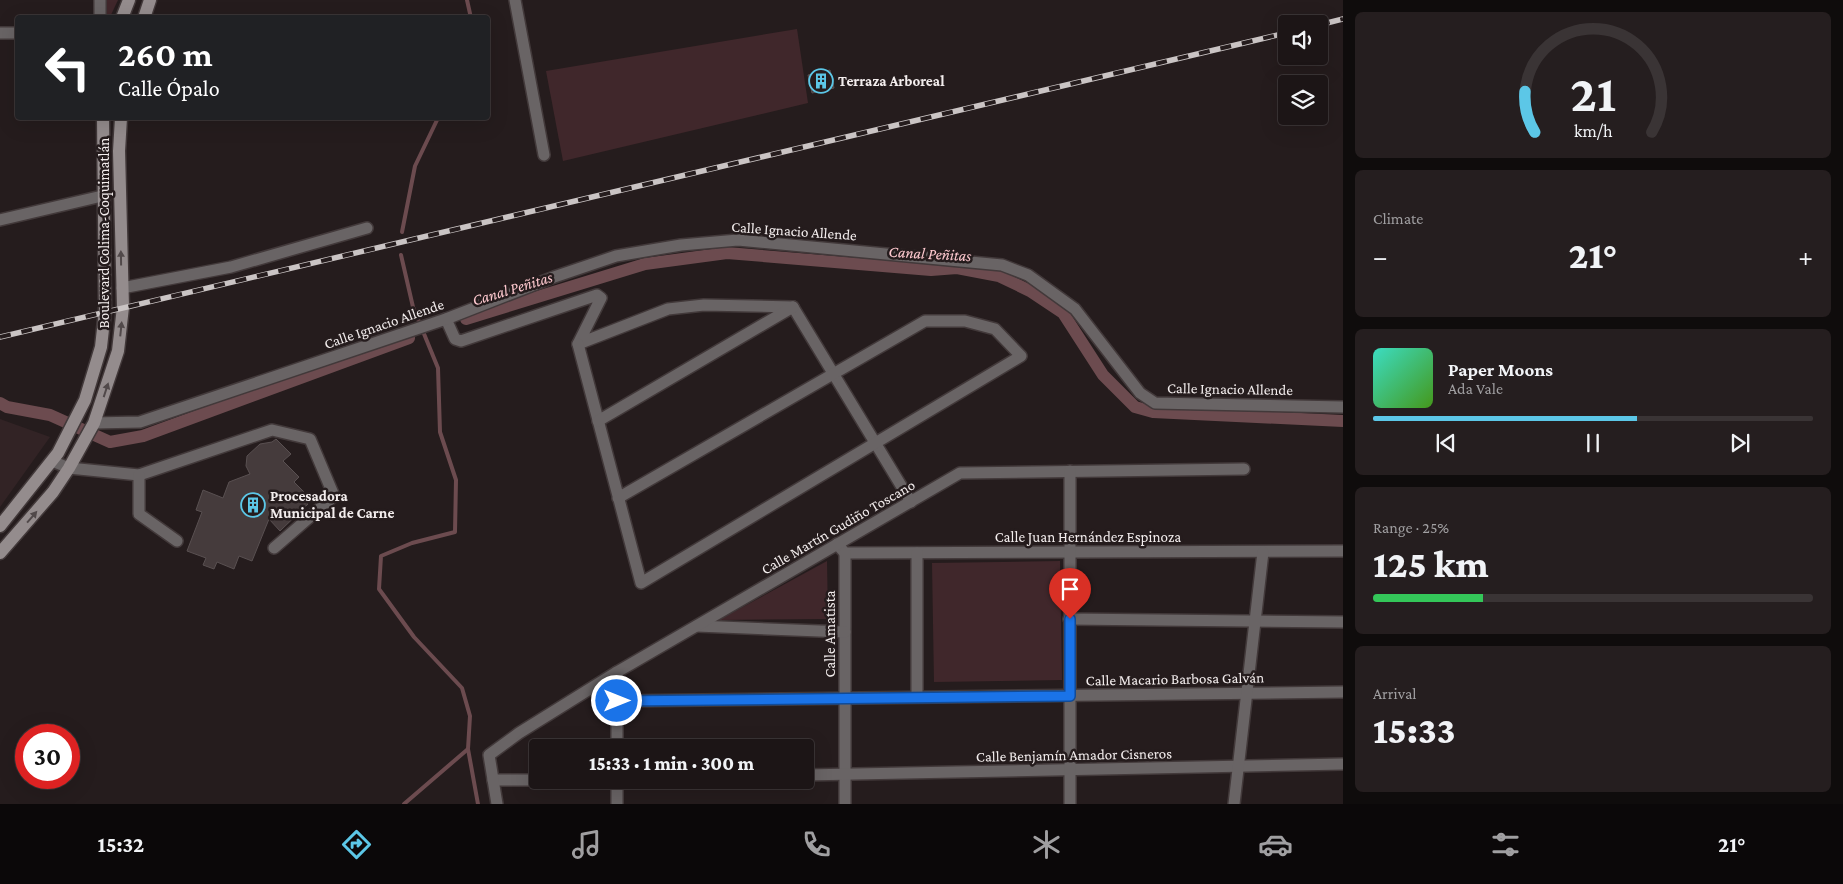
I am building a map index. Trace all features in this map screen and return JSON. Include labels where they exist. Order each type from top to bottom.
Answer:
[{"type":"main road","points":[[123,15],[129,0]]},
{"type":"main road","points":[[145,15],[150,0]]},
{"type":"main road","name":"Boulevard Colima-Coquimatlán","points":[[0,526],[52,461],[70,433],[79,414],[101,347],[105,311],[102,120]]},
{"type":"main road","name":"Boulevard Colima-Coquimatlán","points":[[0,553],[53,492],[69,468],[90,430],[118,351],[123,307],[121,120]]},
{"type":"street","points":[[100,0],[100,15]]},
{"type":"street","points":[[515,0],[544,155]]},
{"type":"street","points":[[0,33],[15,33]]},
{"type":"street","points":[[117,120],[120,135]]},
{"type":"street","points":[[0,220],[102,196]]},
{"type":"street","points":[[122,288],[231,267],[367,228]]},
{"type":"street","name":"Calle Ignacio Allende","points":[[90,430],[140,422],[441,321],[554,277],[616,256],[681,245],[738,240],[1002,265],[1028,275],[1075,309],[1140,394],[1155,403],[1343,407]]},
{"type":"street","points":[[441,321],[455,339],[461,342],[597,295],[601,298],[578,344],[618,498],[641,583],[1021,356],[996,329],[965,321],[925,321],[618,498]]},
{"type":"street","points":[[578,344],[668,309],[704,305],[793,307]]},
{"type":"street","points":[[793,307],[911,502]]},
{"type":"street","points":[[598,421],[793,307]]},
{"type":"street","points":[[52,461],[69,468],[138,475],[272,430],[310,439],[334,496],[274,548]]},
{"type":"street","name":"Calle Martín Gudiño Toscano","points":[[493,780],[490,755],[520,732],[617,672],[697,626],[841,549],[911,502],[960,473],[1244,468]]},
{"type":"street","points":[[1070,471],[1070,804]]},
{"type":"street","points":[[138,475],[139,514],[177,541]]},
{"type":"street","name":"Calle Juan Hernández Espinoza","points":[[841,549],[917,553],[1343,551]]},
{"type":"street","name":"Calle Amatista","points":[[841,549],[845,632],[845,804]]},
{"type":"street","points":[[1234,804],[1263,552]]},
{"type":"street","points":[[917,553],[917,697]]},
{"type":"street","points":[[1070,619],[1343,622]]},
{"type":"street","points":[[697,626],[845,632]]},
{"type":"street","points":[[617,672],[617,739]]},
{"type":"street","name":"Calle Macario Barbosa Galván","points":[[617,701],[1343,692]]},
{"type":"street","name":"Calle Benjamín Amador Cisneros","points":[[814,775],[1343,764]]},
{"type":"street","points":[[497,804],[493,780],[529,780]]},
{"type":"street","points":[[617,789],[617,804]]},
{"type":"shaded area","points":[[107,0],[118,0],[111,15],[106,15]]},
{"type":"shaded area","points":[[797,29],[808,103],[563,161],[546,71]]},
{"type":"shaded area","points":[[0,419],[50,437],[0,507]]},
{"type":"shaded area","points":[[827,561],[828,619],[719,620]]},
{"type":"shaded area","points":[[1060,561],[1062,680],[934,682],[932,563]]},
{"type":"building","name":"Terraza Arboreal","points":[[830,70],[834,88],[812,93],[808,75]]},
{"type":"building","name":"Procesadora Municipal de Carne","points":[[276,439],[291,454],[283,461],[299,477],[294,482],[305,493],[301,496],[308,504],[280,531],[269,519],[252,561],[239,556],[234,569],[217,562],[214,569],[203,565],[206,558],[187,551],[202,512],[196,510],[203,490],[223,498],[229,482],[250,474],[246,466],[247,456],[260,444],[272,442]]},
{"type":"waterway","points":[[467,0],[470,15]]},
{"type":"waterway","points":[[402,232],[415,166],[437,120]]},
{"type":"waterway","name":"Canal Peñitas","points":[[466,319],[645,264],[727,253],[931,270],[957,268],[999,276],[1030,291],[1063,313],[1103,375],[1135,407],[1153,412],[1343,421]]},
{"type":"waterway","points":[[401,255],[413,307],[438,368],[440,432],[456,480],[455,532],[412,543],[381,556],[379,589],[414,637],[462,688],[470,716],[468,749],[478,804]]},
{"type":"waterway","name":"Canal Peñitas","points":[[0,403],[7,407],[50,415],[110,442],[143,436],[409,338]]},
{"type":"waterway","points":[[404,804],[468,749]]},
{"type":"railway","points":[[1328,23],[1343,19]]},
{"type":"railway","points":[[0,337],[1278,35]]},
{"type":"place","name":"Terraza Arboreal","points":[[821,81]]},
{"type":"place","name":"Procesadora Municipal de Carne","points":[[253,505]]},
{"type":"route","points":[[617,701],[1070,696],[1070,619]]}]
